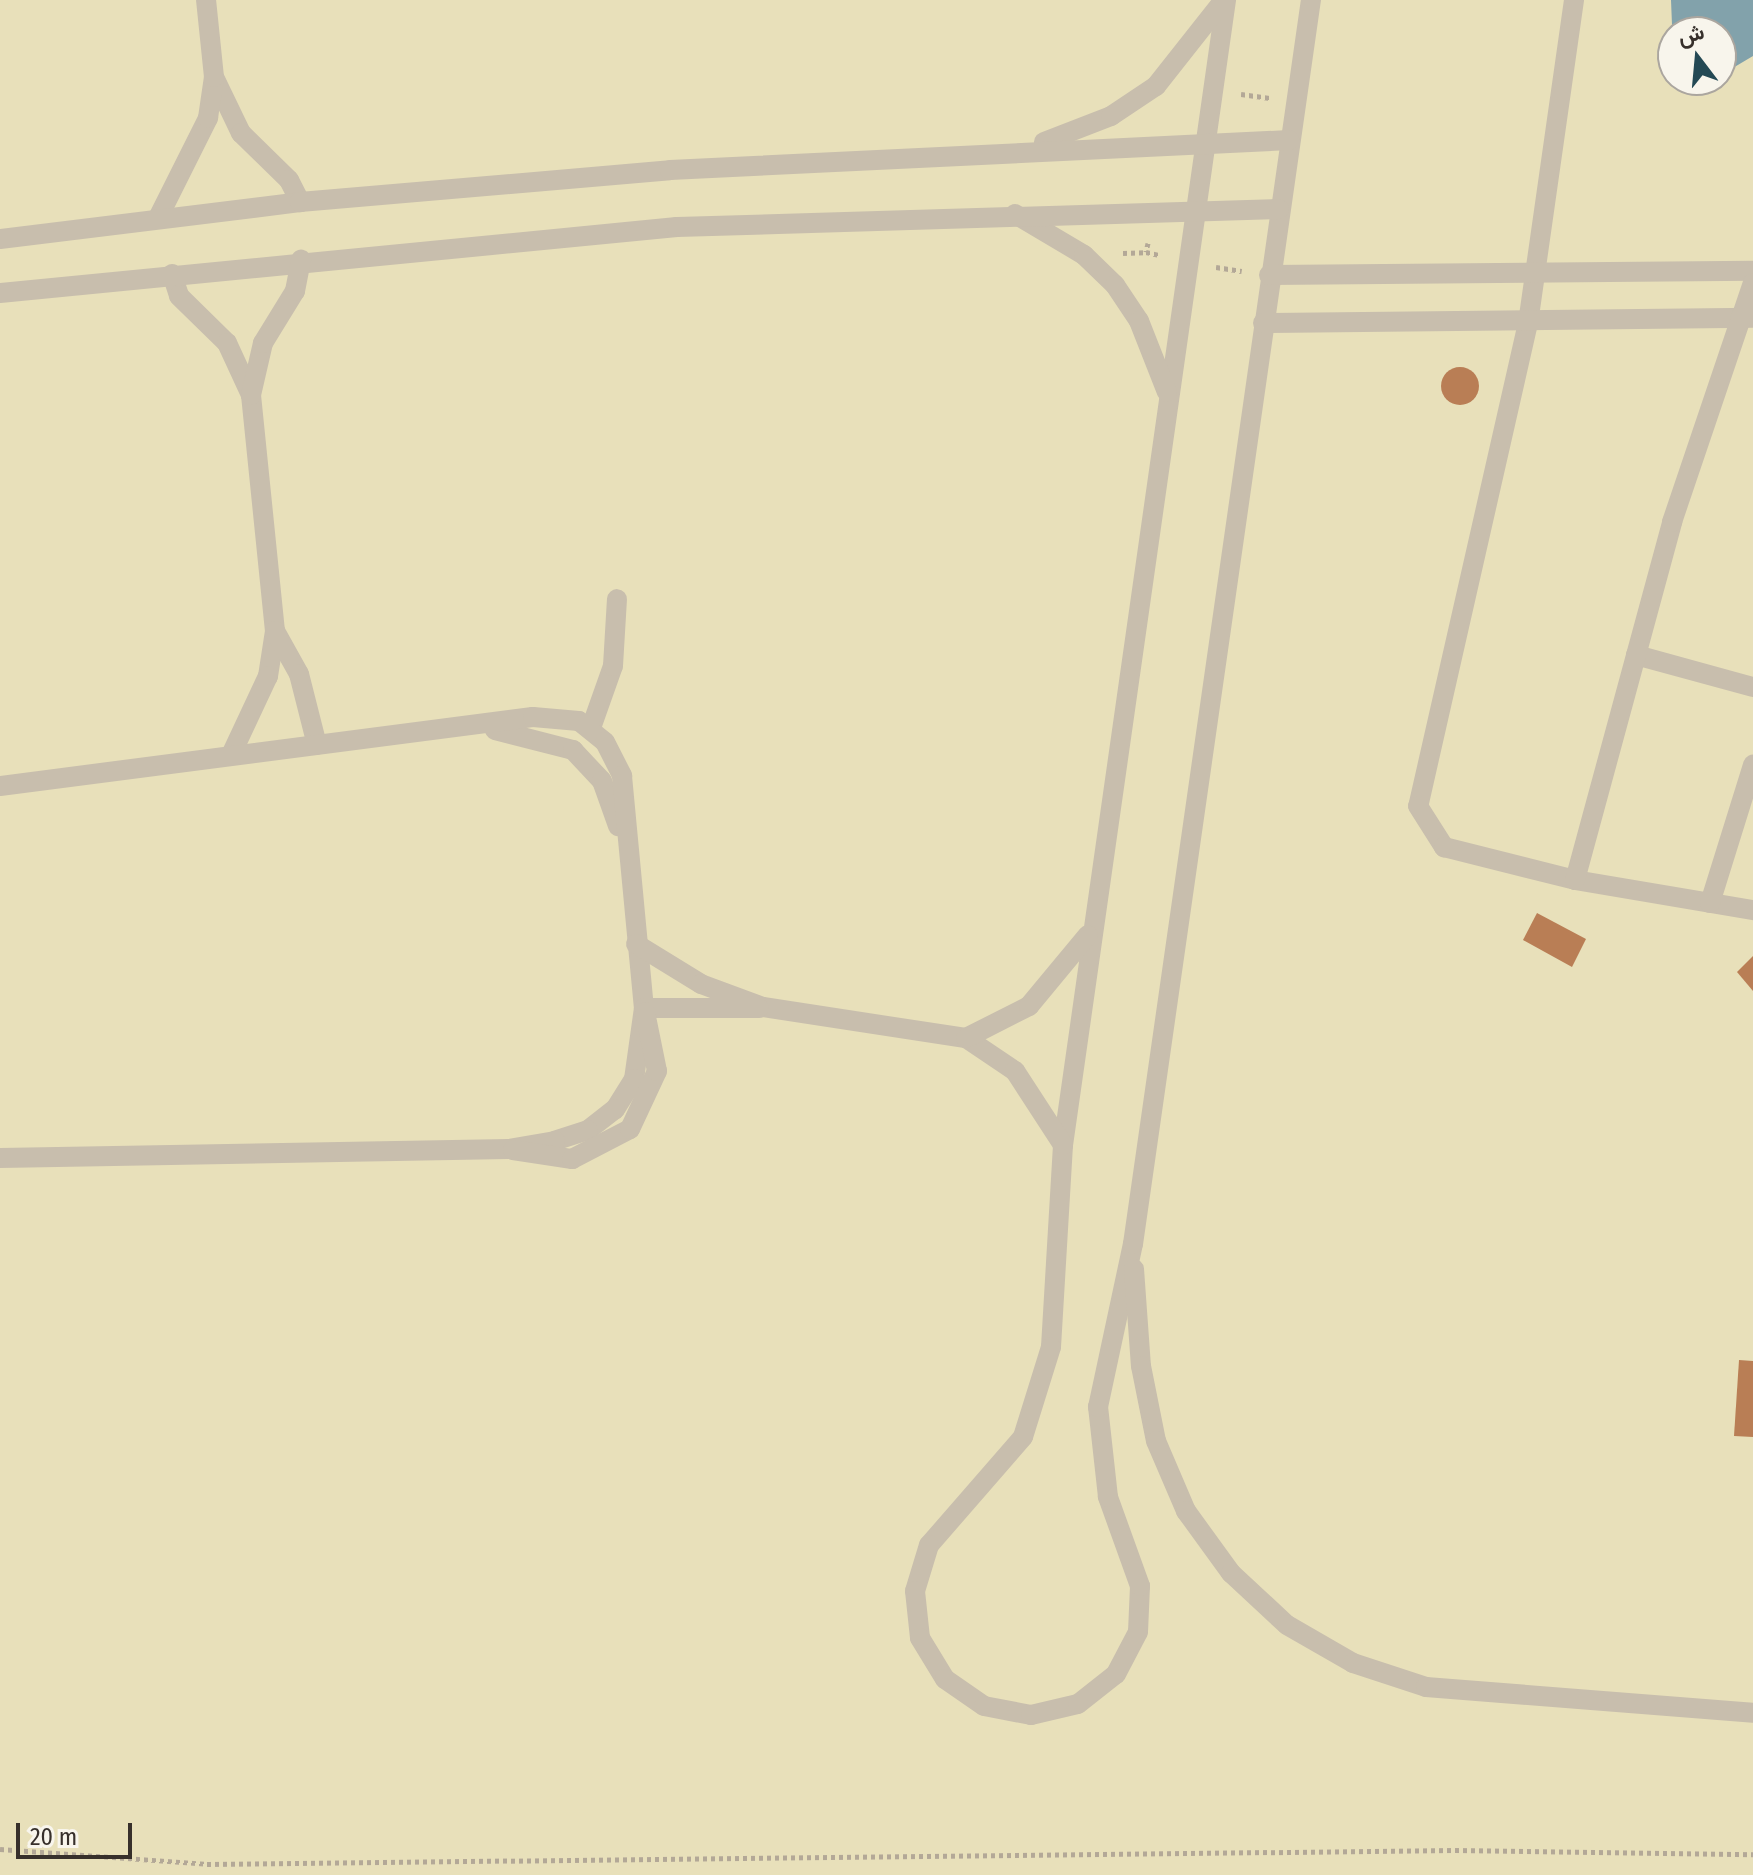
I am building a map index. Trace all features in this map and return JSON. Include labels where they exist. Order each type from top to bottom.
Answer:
[{"type":"street","points":[[159,216],[204,135],[214,77],[206,0]]},
{"type":"street","points":[[1225,0],[1208,144],[1063,1145],[1051,1347],[1041,1394],[995,1476],[929,1545],[915,1591],[920,1638],[945,1679],[984,1706],[1031,1715],[1078,1704],[1116,1674],[1138,1632],[1140,1586],[1108,1497],[1098,1407],[1133,1244],[1269,275],[1311,0]]},
{"type":"street","points":[[1009,151],[1062,138],[1156,86],[1225,0]]},
{"type":"street","points":[[1574,0],[1528,323],[1418,806],[1444,847],[1575,880],[1753,910]]},
{"type":"street","points":[[214,77],[241,133],[289,180],[300,202]]},
{"type":"street","points":[[0,239],[159,216],[300,202],[1009,151],[1289,140]]},
{"type":"street","points":[[0,293],[301,260],[677,227],[1011,212],[1279,209]]},
{"type":"street","points":[[1011,212],[1073,247],[1115,285],[1145,333],[1169,400]]},
{"type":"street","points":[[231,755],[268,676],[275,631],[251,395],[263,343],[295,291],[301,260]]},
{"type":"street","points":[[1269,275],[1753,271]]},
{"type":"street","points":[[172,274],[179,296],[227,343],[251,395]]},
{"type":"street","points":[[1575,880],[1636,655],[1745,318],[1753,283]]},
{"type":"street","points":[[1263,323],[1528,323],[1745,318]]},
{"type":"street","points":[[591,728],[613,666],[617,599]]},
{"type":"street","points":[[275,631],[299,674],[317,745]]},
{"type":"street","points":[[1636,655],[1753,687]]},
{"type":"street","points":[[0,786],[231,755],[479,728],[549,715],[591,728],[622,776],[623,841],[644,1008],[634,1079],[615,1109],[588,1130],[509,1149],[0,1158]]},
{"type":"street","points":[[479,728],[573,750],[602,781],[623,841]]},
{"type":"street","points":[[1710,903],[1753,765]]},
{"type":"street","points":[[966,1038],[1029,1006],[1056,982],[1094,923]]},
{"type":"street","points":[[636,944],[701,984],[763,1007]]},
{"type":"street","points":[[644,1008],[763,1007],[966,1038],[1015,1071],[1063,1145]]},
{"type":"street","points":[[1133,1244],[1141,1366],[1156,1441],[1186,1511],[1222,1561],[1287,1625],[1353,1663],[1426,1687],[1753,1713]]},
{"type":"path","points":[[0,1849],[207,1864],[1455,1850],[1753,1854]]},
{"type":"sand","points":[[0,0],[1753,0],[1753,1875],[0,1875]]},
{"type":"water","points":[[1671,0],[1753,0],[1753,56],[1737,66],[1737,16],[1672,16]]},
{"type":"building","points":[[1460,367],[1473,373],[1479,386],[1473,399],[1460,405],[1447,399],[1441,386],[1447,373]]},
{"type":"building","points":[[1537,913],[1586,939],[1572,967],[1523,940]]},
{"type":"building","points":[[1753,956],[1753,991],[1737,972]]},
{"type":"building","points":[[1739,1360],[1753,1361],[1753,1437],[1734,1436]]}]
